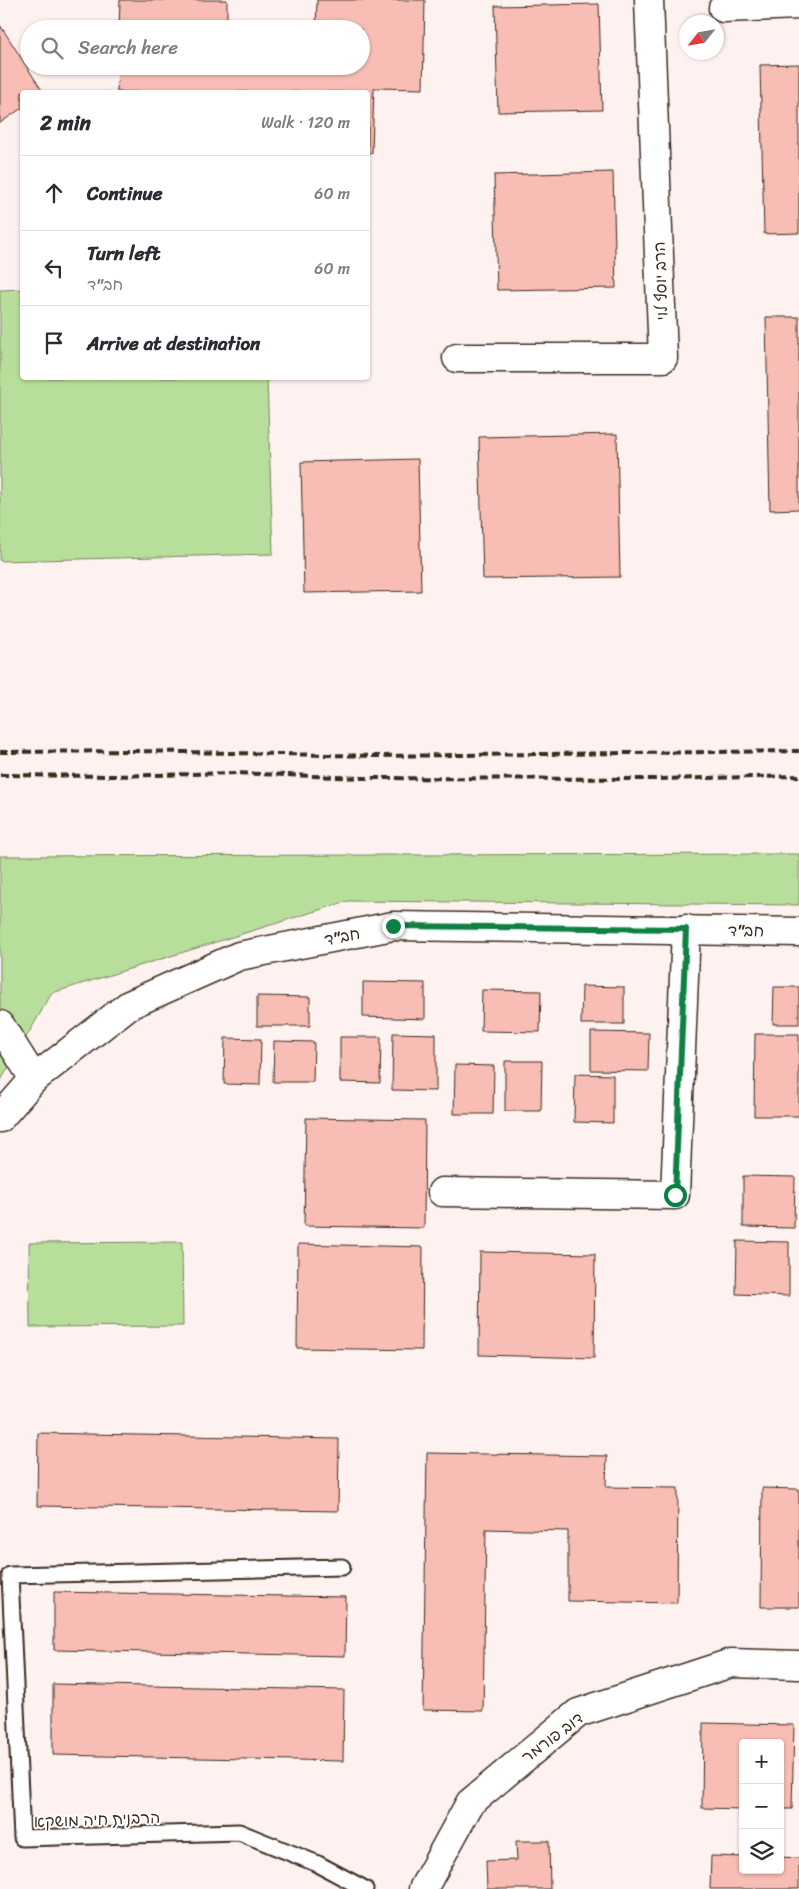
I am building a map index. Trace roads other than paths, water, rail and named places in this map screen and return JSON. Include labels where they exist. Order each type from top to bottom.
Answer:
[{"type":"street","name":"הרב יוסף לוי","points":[[457,358],[663,358],[649,0]]},
{"type":"street","points":[[723,8],[799,5]]},
{"type":"street","name":"חב\"ד","points":[[0,1118],[34,1079],[128,1005],[238,956],[393,926],[799,932]]},
{"type":"street","points":[[442,1192],[675,1195],[686,929]]},
{"type":"street","points":[[0,1025],[34,1079]]},
{"type":"street","name":"דוב פורמר","points":[[423,1889],[470,1803],[578,1713],[731,1663],[799,1665]]},
{"type":"lane","name":"הרבנית חיה מושקא","points":[[342,1567],[5,1575],[22,1838],[239,1832],[318,1864],[365,1889]]},
{"type":"railway","points":[[0,752],[136,751],[376,756],[799,751]]},
{"type":"railway","points":[[0,775],[114,776],[235,773],[363,778],[654,779],[799,776]]}]
